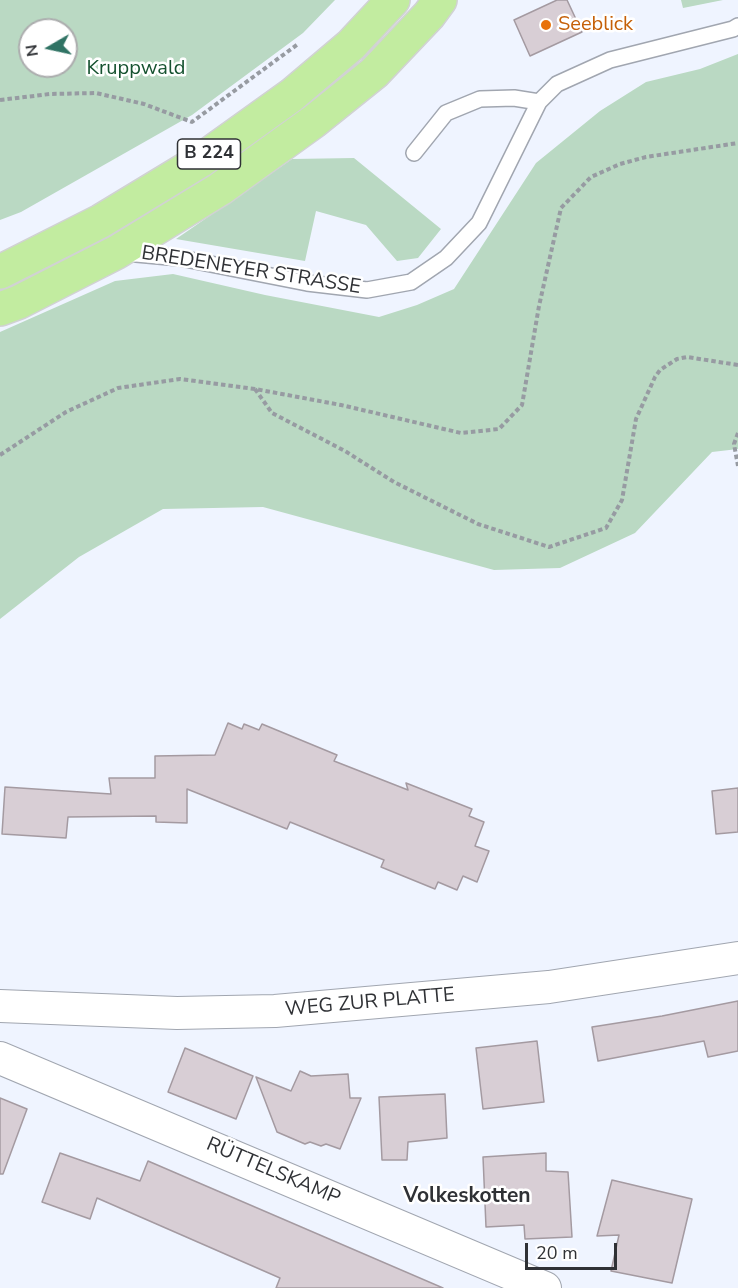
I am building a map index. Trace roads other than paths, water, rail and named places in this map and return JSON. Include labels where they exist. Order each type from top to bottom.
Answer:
[{"type":"main road","name":"B 224","points":[[0,272],[101,221],[200,161],[292,95],[351,45],[393,0]]},
{"type":"main road","name":"BREDENEYER STRASSE","points":[[0,309],[19,302],[117,252],[220,189],[313,122],[374,73],[429,15],[440,0]]},
{"type":"street","name":"WEG ZUR PLATTE","points":[[0,1006],[177,1013],[275,1011],[549,987],[738,958]]},
{"type":"street","name":"RÜTTELSKAMP","points":[[0,1058],[545,1288]]},
{"type":"lane","name":"BREDENEYER STRASSE","points":[[117,252],[180,258],[307,284],[367,290],[411,282],[446,258],[479,223],[539,102],[557,84],[610,60],[733,30],[738,26]]},
{"type":"lane","points":[[414,153],[446,113],[480,99],[514,98],[539,102]]},
{"type":"place","name":"Seeblick","points":[[546,25]]},
{"type":"district","name":"Volkeskotten","points":[[467,1197]]},
{"type":"park label","name":"Kruppwald","points":[[136,69]]}]
